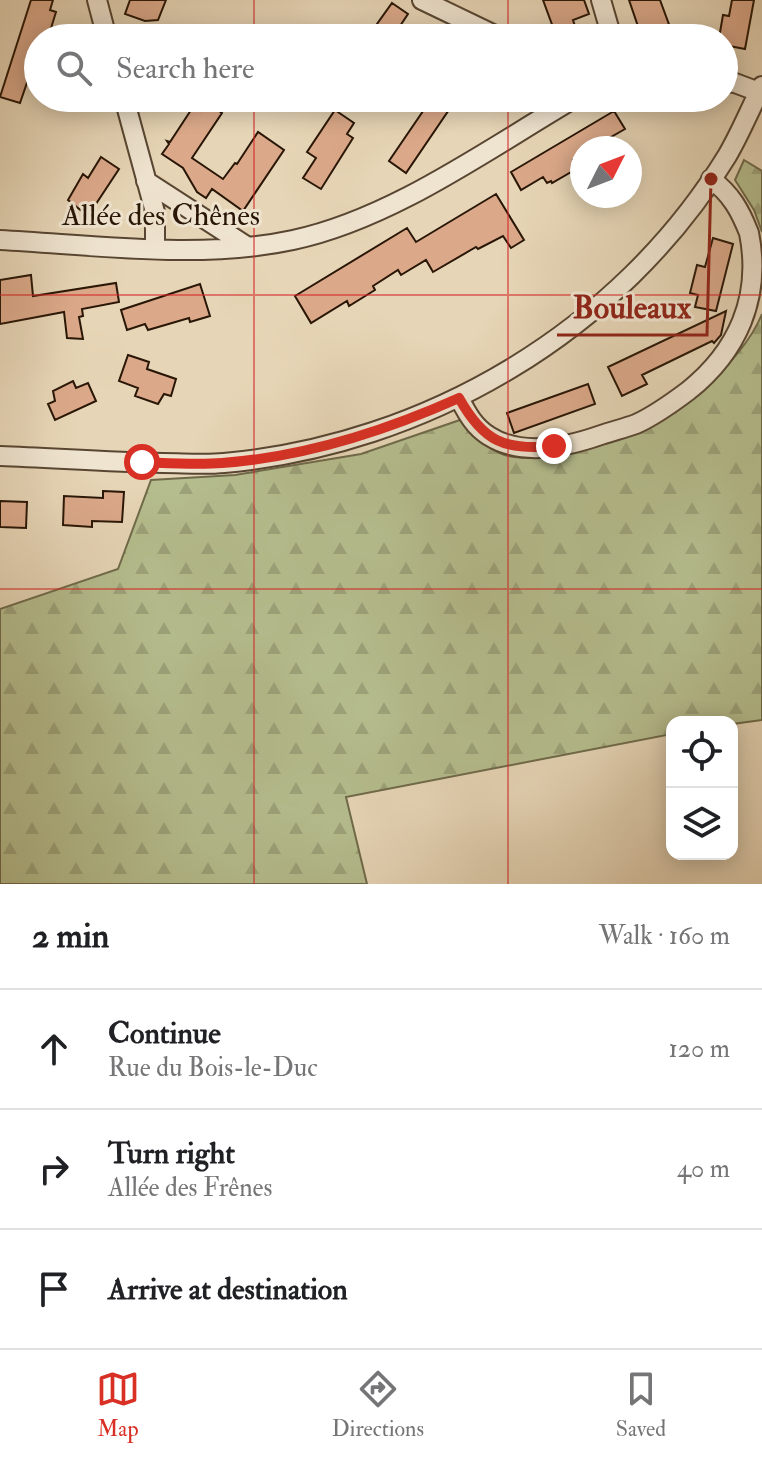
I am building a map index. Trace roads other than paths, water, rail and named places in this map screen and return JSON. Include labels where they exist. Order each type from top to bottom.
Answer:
[{"type":"street","points":[[97,0],[103,24]]},
{"type":"street","points":[[422,0],[472,24]]},
{"type":"street","points":[[601,0],[608,24]]},
{"type":"street","points":[[0,456],[142,462],[253,460],[304,452],[370,433],[459,398],[524,362],[592,310],[673,231],[727,155],[761,89],[738,84]]},
{"type":"street","points":[[128,112],[155,212],[155,248]]},
{"type":"street","name":"Allée des Chênes","points":[[0,240],[155,248],[248,247],[319,234],[379,211],[410,195],[551,112]]},
{"type":"street","points":[[459,398],[472,421],[491,438],[531,449],[583,441],[639,423],[707,376],[740,337],[753,303],[758,273],[752,241],[738,207],[724,189],[711,179]]},
{"type":"street","points":[[146,181],[248,247]]},
{"type":"place","name":"Bouleaux","points":[[711,179]]}]
